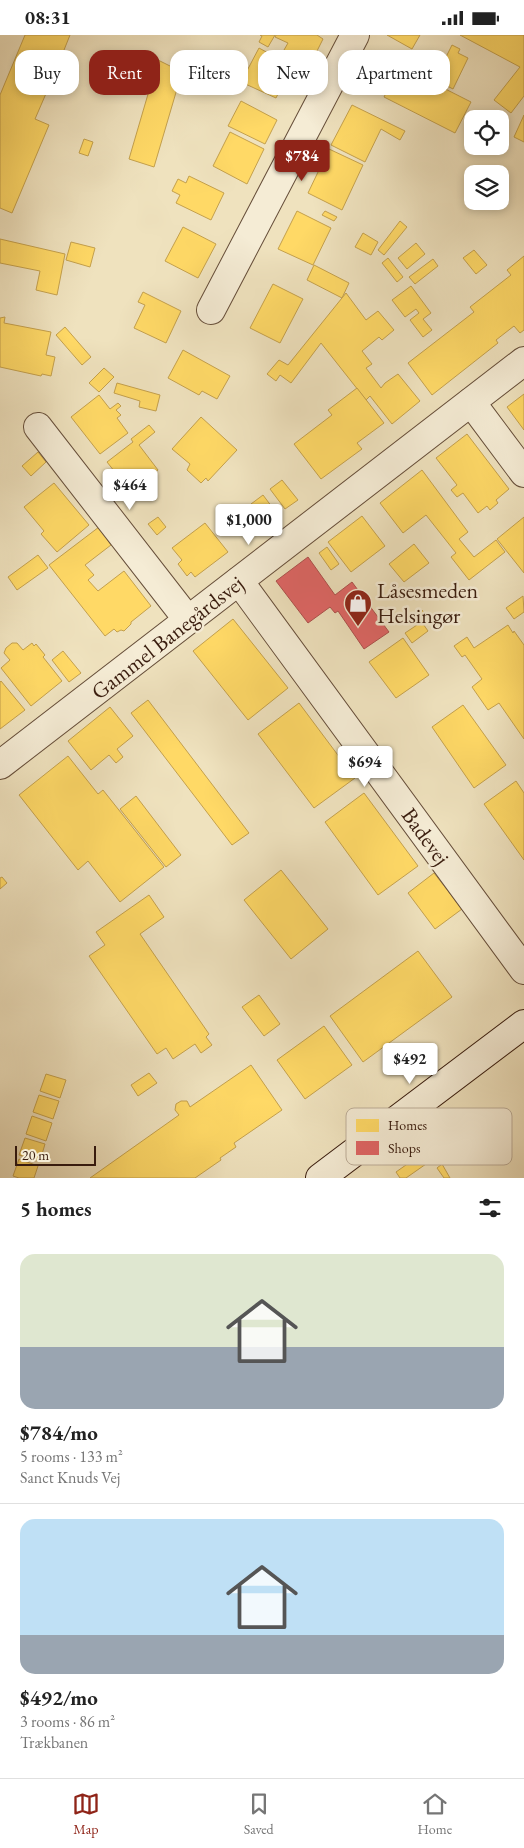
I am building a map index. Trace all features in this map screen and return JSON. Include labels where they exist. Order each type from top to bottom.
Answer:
[{"type":"street","points":[[211,310],[355,35]]},
{"type":"street","name":"Gammel Banegårdsvej","points":[[0,765],[524,361]]},
{"type":"street","points":[[471,402],[524,473]]},
{"type":"street","points":[[38,427],[188,620]]},
{"type":"street","name":"Badevej","points":[[239,581],[524,969]]},
{"type":"street","points":[[413,1108],[524,1024]]},
{"type":"street","points":[[320,1178],[346,1158]]},
{"type":"building: Homes","points":[[25,35],[70,35],[64,50],[19,50]]},
{"type":"building: Homes","points":[[260,35],[275,35],[268,47],[259,42],[262,36]]},
{"type":"building: Homes","points":[[276,35],[317,35],[323,39],[318,50],[284,50],[288,43],[275,37]]},
{"type":"building: Homes","points":[[387,35],[420,35],[412,49]]},
{"type":"building: Homes","points":[[460,35],[524,35],[524,96],[511,113],[494,100],[520,67]]},
{"type":"building: Homes","points":[[452,45],[460,49],[458,53],[468,58],[453,89],[450,87],[450,50]]},
{"type":"building: Homes","points":[[259,48],[263,50],[258,50],[258,90],[248,85],[248,69]]},
{"type":"building: Homes","points":[[15,59],[15,95],[45,95],[35,119],[49,125],[12,213],[0,208],[0,95]]},
{"type":"building: Homes","points":[[160,61],[170,66],[170,95],[175,95],[154,167],[129,159],[148,95],[160,95]]},
{"type":"building: Homes","points":[[450,91],[471,102],[467,110],[464,110],[464,116],[455,133],[384,97],[385,95],[450,95]]},
{"type":"building: Homes","points":[[241,101],[277,120],[265,144],[228,126]]},
{"type":"building: Homes","points":[[352,105],[405,131],[400,140],[381,129],[365,162],[331,145]]},
{"type":"building: Homes","points":[[524,115],[524,142],[514,137]]},
{"type":"building: Homes","points":[[230,132],[264,149],[247,184],[213,166]]},
{"type":"building: Homes","points":[[84,139],[93,142],[88,156],[79,153]]},
{"type":"building: Homes","points":[[329,149],[363,165],[342,210],[308,193]]},
{"type":"building: Homes","points":[[189,176],[224,193],[211,220],[176,203],[180,195],[172,191],[178,179],[186,183]]},
{"type":"building: Homes","points":[[297,211],[331,228],[313,265],[278,249]]},
{"type":"building: Homes","points":[[325,211],[337,217],[334,221],[322,215]]},
{"type":"building: Homes","points":[[400,221],[407,227],[384,255],[378,250]]},
{"type":"building: Homes","points":[[183,227],[216,244],[198,278],[165,261]]},
{"type":"building: Homes","points":[[363,233],[378,242],[371,255],[355,247]]},
{"type":"building: Homes","points":[[0,239],[65,254],[57,295],[36,290],[40,271],[0,263]]},
{"type":"building: Homes","points":[[71,242],[95,248],[90,267],[66,260]]},
{"type":"building: Homes","points":[[416,243],[425,254],[407,269],[398,258]]},
{"type":"building: Homes","points":[[474,250],[487,265],[476,274],[463,258]]},
{"type":"building: Homes","points":[[524,256],[524,330],[520,333],[514,326],[496,340],[498,343],[432,395],[408,363],[474,312],[470,307],[511,275],[507,270]]},
{"type":"building: Homes","points":[[388,258],[403,277],[397,282],[382,263]]},
{"type":"building: Homes","points":[[433,259],[438,266],[415,284],[409,277]]},
{"type":"building: Homes","points":[[314,265],[349,283],[342,298],[307,280]]},
{"type":"building: Homes","points":[[273,284],[303,299],[280,343],[250,328]]},
{"type":"building: Homes","points":[[411,286],[431,313],[423,319],[432,330],[423,337],[410,320],[419,313],[416,309],[405,317],[392,300]]},
{"type":"building: Homes","points":[[143,292],[181,311],[166,343],[134,328],[145,305],[138,302]]},
{"type":"building: Homes","points":[[346,293],[366,320],[378,311],[394,330],[382,340],[379,337],[362,351],[372,364],[366,368],[381,388],[398,374],[420,401],[392,424],[370,396],[366,400],[321,343],[291,383],[280,375],[276,381],[267,374],[279,360],[288,365]]},
{"type":"building: Homes","points":[[5,317],[4,323],[51,332],[46,355],[55,357],[51,376],[42,374],[41,376],[0,367],[0,318]]},
{"type":"building: Homes","points":[[65,327],[91,357],[82,365],[56,335]]},
{"type":"building: Homes","points":[[183,350],[230,376],[217,399],[202,391],[199,395],[168,378]]},
{"type":"building: Homes","points":[[104,368],[114,377],[99,392],[89,383]]},
{"type":"building: Homes","points":[[117,383],[160,395],[156,411],[139,407],[140,401],[114,393]]},
{"type":"building: Homes","points":[[357,388],[384,423],[357,443],[362,449],[321,479],[294,444],[332,415],[328,410]]},
{"type":"building: Homes","points":[[524,394],[524,430],[507,407]]},
{"type":"building: Homes","points":[[99,395],[110,409],[118,403],[121,406],[116,410],[121,415],[117,418],[128,433],[100,454],[71,417]]},
{"type":"building: Homes","points":[[201,417],[237,450],[208,481],[206,478],[201,483],[187,470],[190,464],[172,449]]},
{"type":"building: Homes","points":[[149,425],[155,432],[139,445],[158,470],[130,491],[107,462],[133,442],[131,439]]},
{"type":"building: Homes","points":[[467,434],[509,489],[496,500],[498,503],[490,510],[487,506],[478,513],[463,493],[457,497],[451,490],[457,485],[436,458]]},
{"type":"building: Homes","points":[[38,452],[46,462],[31,476],[22,466]]},
{"type":"building: Homes","points":[[422,470],[468,532],[459,539],[474,557],[496,540],[505,552],[469,580],[451,557],[456,553],[426,515],[403,533],[380,503]]},
{"type":"building: Homes","points":[[282,480],[298,500],[285,509],[270,489]]},
{"type":"building: Homes","points":[[54,483],[89,525],[57,552],[41,534],[44,531],[24,507]]},
{"type":"building: Homes","points":[[263,495],[278,515],[266,524],[251,504]]},
{"type":"building: Homes","points":[[362,516],[385,546],[351,572],[328,542]]},
{"type":"building: Homes","points":[[158,517],[166,527],[157,535],[148,524]]},
{"type":"building: Homes","points":[[524,517],[524,573],[497,539]]},
{"type":"building: Homes","points":[[205,523],[228,552],[195,577],[191,572],[187,576],[178,564],[182,560],[172,548]]},
{"type":"building: Homes","points":[[99,527],[111,545],[85,565],[94,575],[88,580],[98,591],[124,571],[151,606],[131,622],[124,631],[117,632],[114,629],[105,636],[49,565]]},
{"type":"building: Homes","points":[[414,544],[429,563],[404,582],[389,564]]},
{"type":"building: Homes","points":[[327,547],[339,564],[331,570],[319,553]]},
{"type":"building: Homes","points":[[38,555],[48,568],[17,590],[8,577]]},
{"type":"building: Homes","points":[[523,596],[524,612],[514,619],[506,608]]},
{"type":"building: Homes","points":[[422,610],[427,617],[421,621],[428,631],[412,643],[405,633],[417,625],[411,617]]},
{"type":"building: Homes","points":[[233,619],[288,688],[248,720],[193,651]]},
{"type":"building: Homes","points":[[508,625],[524,645],[524,739],[499,703],[488,710],[472,687],[482,679],[465,655],[462,657],[454,646],[467,637],[474,648]]},
{"type":"building: Homes","points":[[403,638],[429,675],[396,698],[369,662]]},
{"type":"building: Homes","points":[[12,643],[17,643],[23,650],[32,643],[34,646],[36,644],[45,655],[43,657],[62,681],[31,706],[1,668],[10,660],[4,653],[6,648]]},
{"type":"building: Homes","points":[[63,651],[81,673],[69,682],[52,660]]},
{"type":"building: Homes","points":[[0,682],[25,710],[0,729]]},
{"type":"building: Homes","points":[[148,700],[249,833],[232,845],[131,713]]},
{"type":"building: Homes","points":[[299,703],[355,778],[314,808],[258,734]]},
{"type":"building: Homes","points":[[463,705],[506,765],[474,788],[432,727]]},
{"type":"building: Homes","points":[[110,707],[133,736],[117,749],[123,757],[116,763],[109,755],[91,770],[68,741]]},
{"type":"building: Homes","points":[[68,756],[98,794],[103,790],[164,867],[120,902],[88,861],[78,870],[19,795]]},
{"type":"building: Homes","points":[[516,781],[524,793],[524,860],[484,804]]},
{"type":"building: Homes","points":[[364,793],[418,866],[378,895],[325,822]]},
{"type":"building: Homes","points":[[136,796],[181,855],[166,867],[120,809]]},
{"type":"building: Homes","points":[[281,870],[328,929],[291,959],[244,900]]},
{"type":"building: Homes","points":[[434,873],[462,909],[435,929],[408,893]]},
{"type":"building: Homes","points":[[2,877],[7,883],[0,889],[0,878]]},
{"type":"building: Homes","points":[[149,895],[164,917],[140,934],[209,1034],[206,1037],[212,1045],[201,1053],[195,1044],[173,1059],[166,1048],[157,1054],[89,956],[105,945],[96,932]]},
{"type":"building: Homes","points":[[418,951],[452,997],[363,1062],[330,1016]]},
{"type":"building: Homes","points":[[259,995],[280,1024],[264,1036],[242,1007]]},
{"type":"building: Homes","points":[[324,1026],[352,1065],[305,1099],[277,1060]]},
{"type":"building: Homes","points":[[251,1065],[282,1110],[234,1143],[236,1147],[220,1158],[221,1160],[195,1178],[90,1178],[179,1115],[175,1110],[176,1104],[181,1101],[187,1101],[190,1107]]},
{"type":"building: Homes","points":[[149,1073],[157,1083],[138,1096],[131,1085]]},
{"type":"building: Homes","points":[[46,1074],[66,1080],[60,1098],[40,1091]]},
{"type":"building: Homes","points":[[39,1095],[59,1101],[53,1119],[33,1112]]},
{"type":"building: Homes","points":[[32,1116],[52,1123],[46,1141],[26,1134]]},
{"type":"building: Homes","points":[[25,1138],[45,1144],[40,1161],[19,1155]]},
{"type":"building: Homes","points":[[19,1159],[38,1166],[34,1178],[13,1176]]},
{"type":"building: Homes","points":[[406,1165],[425,1165],[406,1178],[400,1178],[396,1172]]},
{"type":"building: Homes","points":[[443,1165],[450,1178],[444,1178],[437,1168]]},
{"type":"building: Shops","points":[[308,557],[335,595],[352,582],[389,632],[364,649],[338,611],[335,613],[330,607],[308,623],[276,581]]},
{"type":"place","name":"Låsesmeden Helsingør","points":[[358,627]]}]
